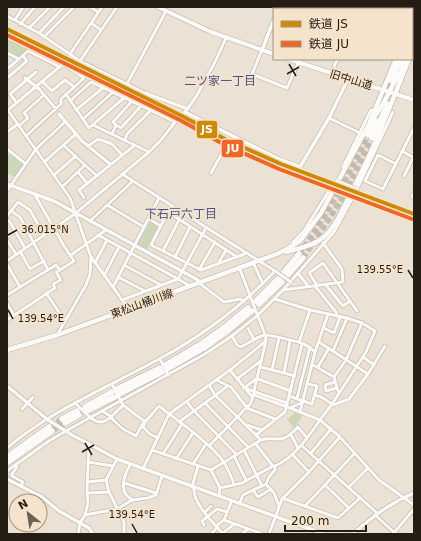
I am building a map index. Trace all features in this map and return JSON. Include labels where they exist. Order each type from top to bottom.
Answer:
[{"type":"highway","points":[[392,81],[400,60]]},
{"type":"highway","points":[[402,67],[407,60]]},
{"type":"highway","points":[[375,120],[370,136],[388,104]]},
{"type":"highway","points":[[286,274],[301,256]]},
{"type":"highway","points":[[258,302],[281,280]]},
{"type":"highway","points":[[86,409],[164,370],[202,348],[226,326],[250,310]]},
{"type":"highway","points":[[64,421],[78,413]]},
{"type":"highway","points":[[7,457],[51,429],[7,462]]},
{"type":"main road","points":[[158,7],[226,38],[273,53]]},
{"type":"main road","name":"東松山桶川線","points":[[277,254],[301,240],[307,234],[320,213],[369,124],[396,60]]},
{"type":"main road","points":[[369,124],[379,113],[389,91],[407,60]]},
{"type":"main road","name":"東松山桶川線","points":[[7,350],[57,335],[253,262],[313,244],[325,236],[331,230],[360,177],[386,123],[407,60]]},
{"type":"main road","name":"旧中山道","points":[[299,61],[332,74],[396,94],[414,98]]},
{"type":"street","points":[[14,20],[23,7]]},
{"type":"street","points":[[20,24],[35,7]]},
{"type":"street","points":[[29,28],[50,7]]},
{"type":"street","points":[[38,33],[64,7]]},
{"type":"street","points":[[44,37],[74,7]]},
{"type":"street","points":[[90,7],[98,12]]},
{"type":"street","points":[[70,54],[102,7]]},
{"type":"street","points":[[80,61],[117,7]]},
{"type":"street","points":[[127,84],[166,11]]},
{"type":"street","points":[[7,16],[38,33],[80,61],[187,111],[279,159],[300,167],[330,118],[348,79]]},
{"type":"street","points":[[273,22],[252,74],[287,88],[299,61]]},
{"type":"street","points":[[91,23],[101,30]]},
{"type":"street","points":[[7,261],[76,213],[149,152],[175,122],[187,111],[209,75],[226,38]]},
{"type":"street","points":[[7,69],[28,51],[60,67]]},
{"type":"street","points":[[7,53],[20,59]]},
{"type":"street","points":[[7,78],[27,61],[23,56]]},
{"type":"street","points":[[332,74],[334,64],[337,60]]},
{"type":"street","points":[[7,116],[9,111],[17,103],[38,88],[42,81],[63,64],[84,78],[61,99],[61,104],[56,109],[26,136]]},
{"type":"street","points":[[17,103],[10,94],[36,72]]},
{"type":"street","points":[[26,79],[38,88],[56,109]]},
{"type":"street","points":[[42,81],[52,91],[64,80],[74,87]]},
{"type":"street","points":[[70,101],[90,82],[125,97],[175,122]]},
{"type":"street","points":[[76,110],[103,88]]},
{"type":"street","points":[[83,119],[113,92]]},
{"type":"street","points":[[66,94],[89,128],[125,97]]},
{"type":"street","points":[[7,132],[28,118],[24,113],[44,95]]},
{"type":"street","points":[[132,101],[113,122],[121,128],[141,106]]},
{"type":"street","points":[[125,140],[128,134],[151,110]]},
{"type":"street","name":"東松山桶川線","points":[[363,180],[357,189],[336,181],[371,110],[374,111]]},
{"type":"street","points":[[9,111],[70,198],[91,258],[128,309]]},
{"type":"street","points":[[363,180],[386,123],[393,112]]},
{"type":"street","points":[[60,114],[76,134],[110,164]]},
{"type":"street","points":[[330,118],[360,133]]},
{"type":"street","points":[[7,191],[36,149],[65,122]]},
{"type":"street","points":[[93,125],[149,152]]},
{"type":"street","points":[[112,134],[116,125]]},
{"type":"street","points":[[363,180],[383,189],[414,128]]},
{"type":"street","points":[[44,162],[76,134]]},
{"type":"street","points":[[88,146],[98,139],[112,144],[122,155]]},
{"type":"street","points":[[211,173],[227,144],[291,175],[414,217]]},
{"type":"street","points":[[63,145],[97,176]]},
{"type":"street","points":[[84,198],[79,190],[135,145]]},
{"type":"street","points":[[7,156],[8,151],[26,164]]},
{"type":"street","points":[[402,151],[414,158],[404,176]]},
{"type":"street","points":[[374,153],[396,164]]},
{"type":"street","points":[[363,180],[378,155]]},
{"type":"street","points":[[54,175],[76,156]]},
{"type":"street","points":[[62,187],[85,165]]},
{"type":"street","points":[[78,172],[87,183]]},
{"type":"street","points":[[122,174],[259,260],[291,282]]},
{"type":"street","points":[[90,221],[133,181]]},
{"type":"street","points":[[7,184],[54,201],[198,280],[199,283],[224,302],[239,299],[244,301]]},
{"type":"street","name":"東松山桶川線","points":[[293,246],[293,242],[304,231],[330,189]]},
{"type":"street","points":[[7,320],[55,288],[53,284],[61,280],[56,272],[74,261],[35,193]]},
{"type":"street","points":[[7,471],[66,431],[121,401],[164,370],[202,348],[232,336],[258,315],[291,282],[334,232],[353,197]]},
{"type":"street","points":[[113,287],[159,198]]},
{"type":"street","points":[[7,216],[18,202],[30,210],[44,235]]},
{"type":"street","points":[[107,205],[144,227]]},
{"type":"street","points":[[171,206],[151,245],[199,270],[247,253]]},
{"type":"street","points":[[11,211],[20,217],[48,270]]},
{"type":"street","points":[[168,212],[237,257]]},
{"type":"street","points":[[149,219],[161,226]]},
{"type":"street","points":[[7,220],[10,222],[24,248]]},
{"type":"street","points":[[163,251],[179,220]]},
{"type":"street","points":[[175,257],[190,227]]},
{"type":"street","points":[[122,300],[178,279],[206,228]]},
{"type":"street","points":[[71,255],[106,230]]},
{"type":"street","points":[[98,235],[190,286]]},
{"type":"street","points":[[7,240],[16,254]]},
{"type":"street","points":[[95,264],[107,240]]},
{"type":"street","points":[[199,270],[215,242]]},
{"type":"street","points":[[284,290],[344,282],[342,269],[323,243]]},
{"type":"street","points":[[104,276],[119,247]]},
{"type":"street","points":[[218,264],[226,250]]},
{"type":"street","points":[[20,251],[30,269],[44,261]]},
{"type":"street","points":[[57,335],[86,285],[90,274],[91,258]]},
{"type":"street","points":[[253,262],[263,284]]},
{"type":"street","points":[[324,328],[334,333],[338,316],[309,273],[323,263],[357,311]]},
{"type":"street","points":[[7,264],[20,287]]},
{"type":"street","points":[[7,295],[56,264],[60,270]]},
{"type":"street","points":[[124,265],[161,285]]},
{"type":"street","points":[[193,464],[207,445],[219,436],[247,408],[253,397],[261,367],[266,341],[265,335],[240,267]]},
{"type":"street","points":[[7,448],[75,403],[160,359],[195,338],[229,314],[263,284],[275,271]]},
{"type":"street","points":[[298,273],[308,286]]},
{"type":"street","points":[[118,277],[146,291]]},
{"type":"street","points":[[325,284],[343,306],[350,301]]},
{"type":"street","points":[[46,293],[65,321]]},
{"type":"street","points":[[275,299],[310,310],[347,318],[380,334]]},
{"type":"street","points":[[7,303],[14,315]]},
{"type":"street","points":[[256,435],[285,412],[288,406],[301,343],[310,310]]},
{"type":"street","points":[[300,412],[315,352],[328,314]]},
{"type":"street","points":[[333,351],[347,318]]},
{"type":"street","points":[[339,393],[336,388],[334,377],[346,360],[362,324]]},
{"type":"street","points":[[248,328],[254,340]]},
{"type":"street","points":[[220,488],[242,483],[256,476],[274,466],[302,446],[357,367],[375,331]]},
{"type":"street","points":[[232,336],[236,345],[241,347],[265,335],[301,343],[315,352]]},
{"type":"street","points":[[195,338],[202,348]]},
{"type":"street","points":[[272,370],[279,338]]},
{"type":"street","points":[[143,469],[169,414],[230,370],[266,341]]},
{"type":"street","points":[[284,373],[290,341]]},
{"type":"street","points":[[318,342],[368,374]]},
{"type":"street","points":[[314,395],[333,405],[348,399],[368,374],[385,346]]},
{"type":"street","points":[[297,398],[310,348]]},
{"type":"street","points":[[318,368],[328,348]]},
{"type":"street","points":[[363,357],[374,365]]},
{"type":"street","points":[[160,359],[164,370]]},
{"type":"street","points":[[237,379],[262,360]]},
{"type":"street","points":[[313,364],[334,377]]},
{"type":"street","points":[[261,367],[295,376]]},
{"type":"street","points":[[296,369],[303,372]]},
{"type":"street","points":[[230,370],[253,397],[288,406],[303,401]]},
{"type":"street","points":[[244,388],[258,379]]},
{"type":"street","points":[[258,379],[291,391]]},
{"type":"street","points":[[216,380],[230,387],[247,408],[276,419]]},
{"type":"street","points":[[335,382],[324,385],[326,390],[336,388]]},
{"type":"street","points":[[112,384],[123,405],[145,421]]},
{"type":"street","points":[[289,396],[312,404],[317,386],[308,384]]},
{"type":"street","points":[[209,385],[216,395],[261,440]]},
{"type":"street","points":[[7,386],[48,420],[89,445],[117,459],[130,465],[240,502],[324,534]]},
{"type":"street","points":[[163,454],[180,423],[228,386]]},
{"type":"street","points":[[244,388],[255,391],[320,420],[340,436],[379,480],[414,505]]},
{"type":"street","points":[[22,409],[33,397]]},
{"type":"street","points":[[187,402],[235,455],[246,480]]},
{"type":"street","points":[[75,403],[90,417],[96,421],[102,422],[105,422],[112,417],[123,405]]},
{"type":"street","points":[[205,403],[248,447]]},
{"type":"street","points":[[102,411],[112,417],[123,430],[136,436],[145,421],[160,406],[207,445],[223,462],[234,484]]},
{"type":"street","points":[[145,421],[143,427],[150,434],[158,438]]},
{"type":"street","points":[[245,424],[262,430]]},
{"type":"street","points":[[211,470],[261,440],[270,438],[277,440],[291,436],[298,427],[307,438]]},
{"type":"street","points":[[311,453],[331,429]]},
{"type":"street","points":[[176,459],[193,433]]},
{"type":"street","points":[[291,436],[298,448]]},
{"type":"street","points":[[269,534],[282,498],[309,472],[340,436]]},
{"type":"street","points":[[240,502],[244,495],[266,484],[269,476],[275,470],[274,466],[255,443]]},
{"type":"street","points":[[78,534],[80,523],[85,515],[88,503],[87,482],[89,445]]},
{"type":"street","points":[[302,446],[360,498],[395,533],[414,509]]},
{"type":"street","points":[[152,450],[211,470],[218,481],[220,488],[219,495]]},
{"type":"street","points":[[244,450],[262,486]]},
{"type":"street","points":[[304,506],[355,453]]},
{"type":"street","points":[[292,454],[309,472]]},
{"type":"street","points":[[117,459],[106,480],[109,492],[124,522],[124,534]]},
{"type":"street","points":[[88,462],[113,466]]},
{"type":"street","points":[[15,465],[17,467],[12,476],[23,482],[21,486]]},
{"type":"street","points":[[130,465],[125,473],[124,483],[125,492],[132,500]]},
{"type":"street","points":[[198,466],[193,487],[198,504],[222,534],[234,524]]},
{"type":"street","points":[[349,488],[368,468]]},
{"type":"street","points":[[85,515],[117,509],[132,500],[148,498],[156,495],[162,476]]},
{"type":"street","points":[[7,479],[42,497],[59,511],[90,528],[93,534]]},
{"type":"street","points":[[87,482],[106,480]]},
{"type":"street","points":[[124,483],[156,493]]},
{"type":"street","points":[[266,484],[274,493],[279,506]]},
{"type":"street","points":[[325,485],[349,508]]},
{"type":"street","points":[[253,490],[258,497],[271,489]]},
{"type":"street","points":[[88,493],[109,492]]},
{"type":"street","points":[[353,534],[376,514],[404,497],[414,493]]},
{"type":"street","points":[[282,498],[338,518],[360,498]]},
{"type":"street","points":[[211,534],[224,520],[232,500]]},
{"type":"street","points":[[204,512],[211,506]]},
{"type":"street","points":[[204,525],[202,521],[217,510],[227,512]]},
{"type":"street","points":[[224,520],[262,534]]},
{"type":"street","points":[[242,534],[249,529]]},
{"type":"green space","points":[[7,33],[89,73],[85,77],[62,63],[58,66],[27,50],[20,57],[7,50]]},
{"type":"green space","points":[[10,154],[23,164],[15,177],[7,173],[7,157]]},
{"type":"green space","points":[[150,222],[159,227],[146,251],[137,245]]},
{"type":"green space","points":[[296,412],[303,415],[294,428],[287,419]]},
{"type":"tunnel","points":[[385,96],[392,81]]},
{"type":"tunnel","points":[[388,104],[396,82]]},
{"type":"tunnel","points":[[299,254],[319,225],[336,196],[368,135]]},
{"type":"tunnel","points":[[303,258],[342,198],[372,138]]},
{"type":"tunnel","points":[[50,427],[62,419]]},
{"type":"tunnel","points":[[52,431],[65,423]]},
{"type":"rail line","name":"JS","points":[[7,29],[225,139],[281,164],[414,214]]},
{"type":"rail line","name":"JU","points":[[7,35],[180,120],[223,144],[279,169],[412,219]]},
{"type":"district","name":"二ツ家一丁目","points":[[220,81]]},
{"type":"district","name":"下石戸六丁目","points":[[181,214]]}]
